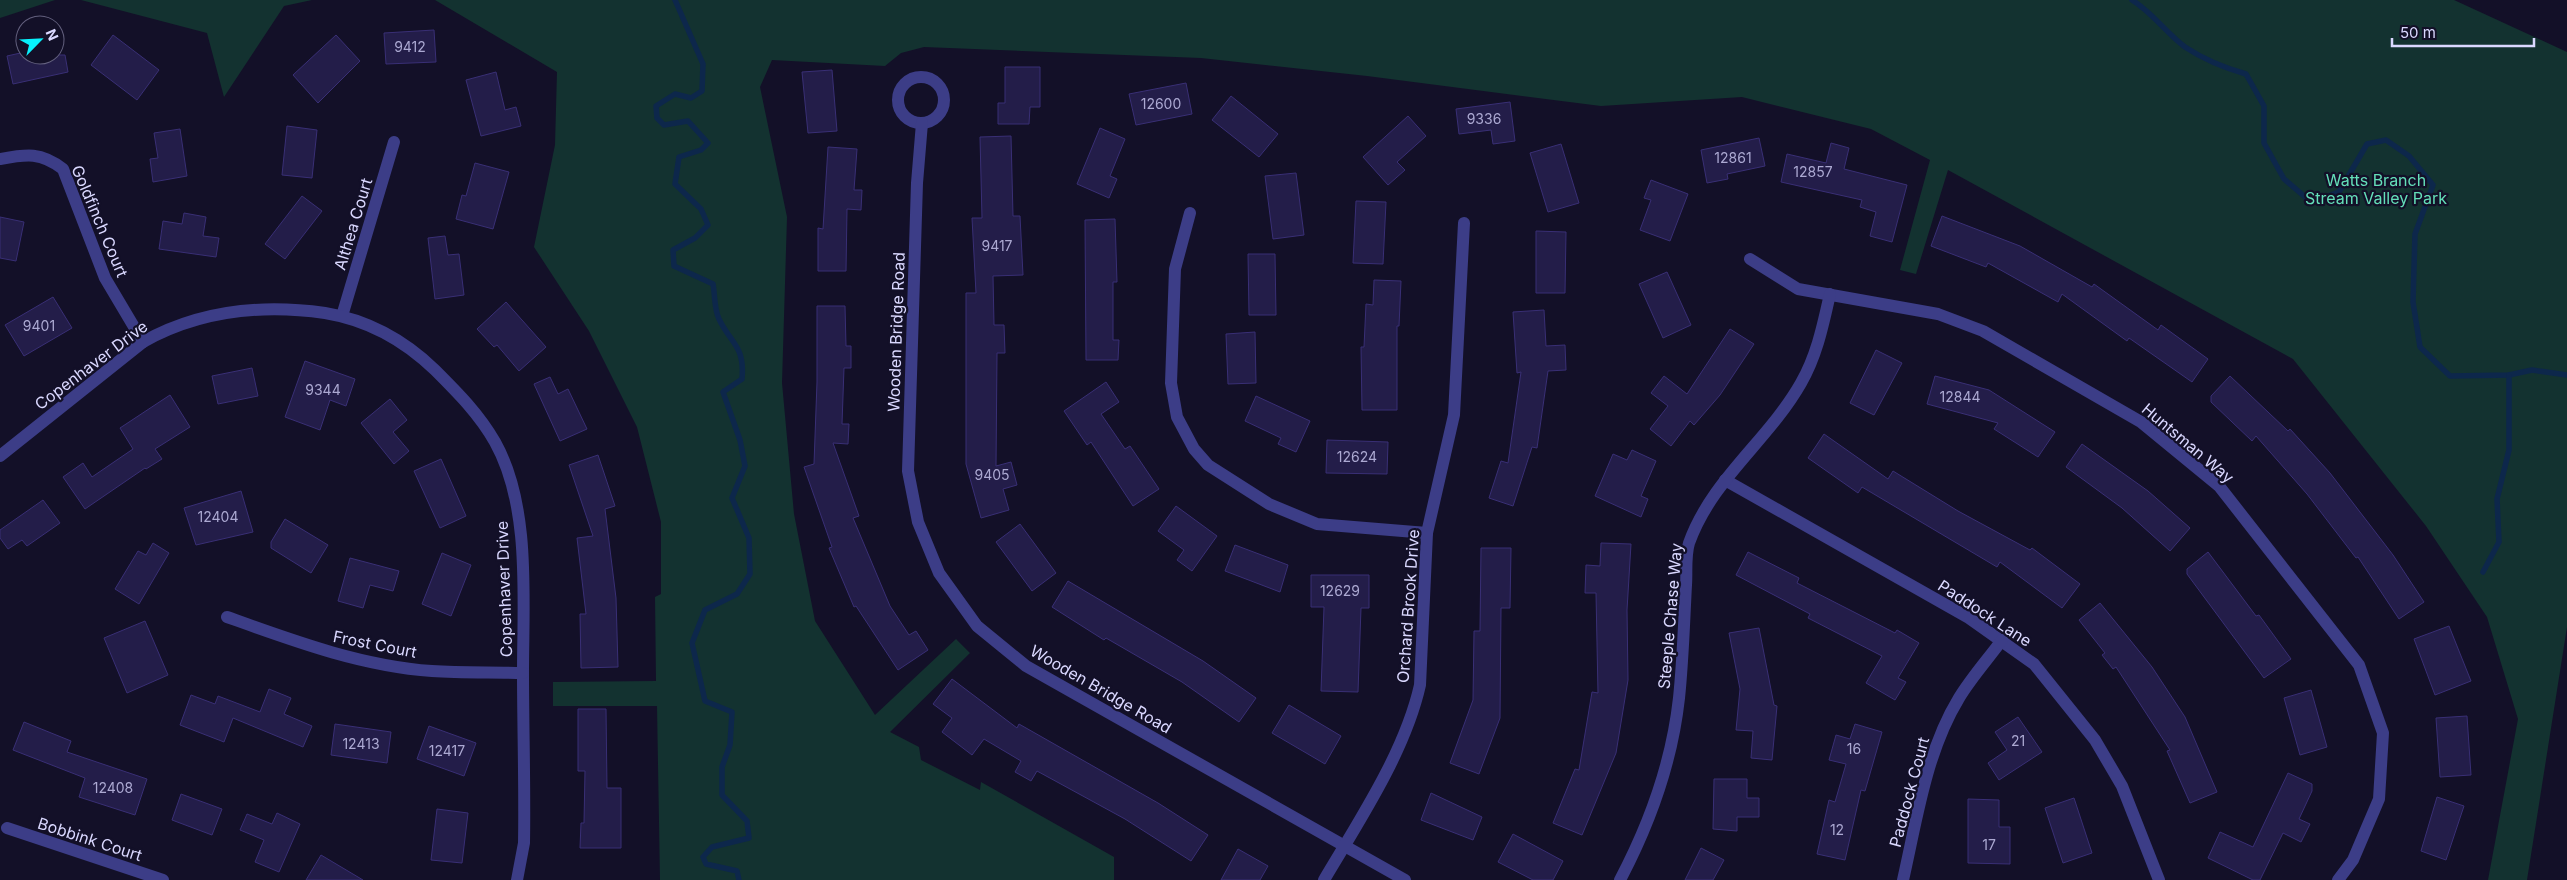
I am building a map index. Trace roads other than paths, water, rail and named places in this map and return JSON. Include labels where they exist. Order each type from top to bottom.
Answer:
[{"type":"street","name":"Wooden Bridge Road","points":[[922,123],[917,183],[908,471],[918,522],[939,573],[977,626],[1026,666],[1406,880]]},
{"type":"street","name":"Althea Court","points":[[342,316],[394,142]]},
{"type":"street","name":"Goldfinch Court","points":[[0,159],[28,154],[50,159],[63,169],[105,278],[143,342]]},
{"type":"street","points":[[1190,213],[1175,270],[1171,383],[1177,417],[1194,449],[1208,465],[1269,504],[1317,524],[1427,533]]},
{"type":"street","name":"Orchard Brook Drive","points":[[1324,880],[1396,754],[1416,706],[1422,664],[1427,533],[1454,416],[1464,223]]},
{"type":"street","name":"Huntsman Way","points":[[1750,259],[1798,289],[1938,314],[1983,331],[2141,422],[2219,486],[2360,666],[2383,734],[2379,799],[2353,860],[2338,880]]},
{"type":"street","name":"Steeple Chase Way","points":[[1620,880],[1638,846],[1655,803],[1669,752],[1679,699],[1688,546],[1704,509],[1724,480],[1780,413],[1801,383],[1820,342],[1830,294]]},
{"type":"street","name":"Copenhaver Drive","points":[[0,456],[143,342],[168,328],[241,309],[290,308],[342,316],[382,330],[417,353],[468,402],[496,444],[512,488],[519,526],[524,593],[524,843],[517,880]]},
{"type":"street","name":"Paddock Lane","points":[[1724,480],[1969,618],[2034,664],[2095,740],[2122,786],[2159,880]]},
{"type":"street","name":"Frost Court","points":[[227,617],[314,648],[372,662],[431,671],[524,673]]},
{"type":"street","name":"Paddock Court","points":[[1904,880],[1932,757],[1944,727],[1959,698],[2002,640]]},
{"type":"street","name":"Bobbink Court","points":[[7,828],[163,880]]},
{"type":"waterway","points":[[675,0],[703,64],[702,91],[691,98],[675,94],[656,106],[657,118],[664,125],[688,121],[708,143],[701,150],[679,157],[675,184],[701,209],[708,225],[695,238],[673,250],[674,266],[713,284],[717,315],[739,352],[742,368],[742,379],[723,392],[740,440],[745,466],[732,498],[749,538],[750,574],[737,594],[705,610],[692,643],[705,701],[732,712],[730,745],[722,767],[722,795],[747,821],[749,838],[712,847],[703,857],[706,864],[737,871],[739,880]]},
{"type":"waterway","points":[[2132,0],[2140,5],[2185,47],[2214,63],[2246,74],[2264,106],[2264,143],[2284,179],[2311,202],[2339,192],[2367,144],[2386,140],[2409,156],[2433,185],[2415,234],[2413,302],[2420,347],[2450,376],[2509,375],[2532,370],[2567,375]]},
{"type":"waterway","points":[[2483,572],[2499,542],[2497,499],[2509,450],[2509,375]]},
{"type":"park label","name":"Watts Branch Stream Valley Park","points":[[2376,189]]}]
